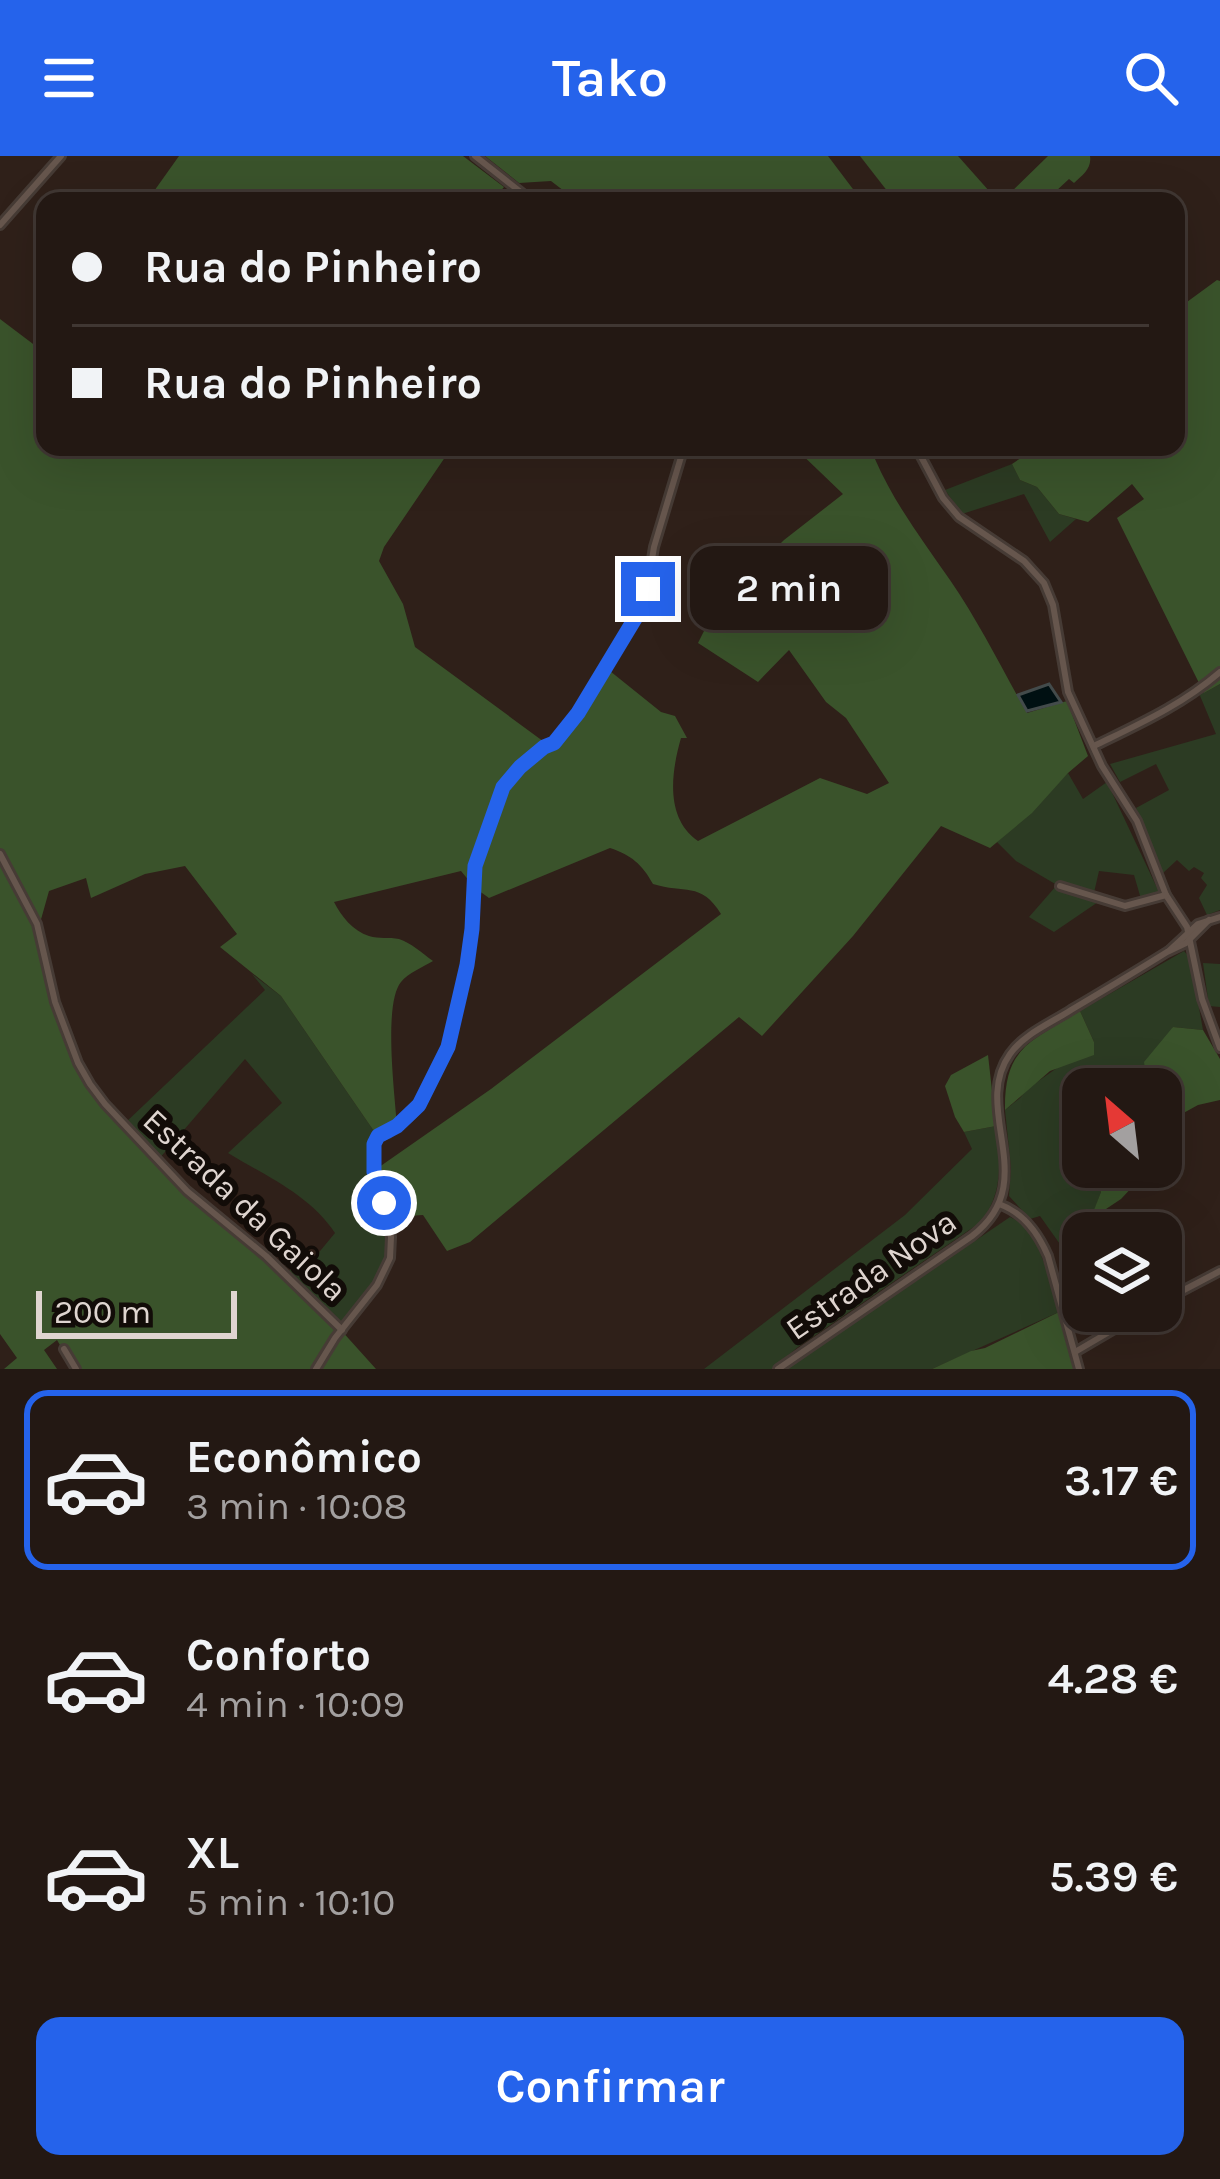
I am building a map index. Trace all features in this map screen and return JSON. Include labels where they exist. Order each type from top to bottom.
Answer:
[{"type":"street","points":[[0,225],[61,156]]},
{"type":"street","points":[[475,156],[521,192]]},
{"type":"street","points":[[316,1369],[377,1285],[390,1258],[391,1237],[374,1172],[374,1144],[419,1105],[448,1047],[467,965],[475,866],[503,787],[520,767],[554,743],[578,713],[645,602],[654,547],[681,456]]},
{"type":"street","points":[[921,456],[953,512],[1024,561],[1044,583],[1065,683],[1093,747],[1137,821],[1166,895],[1190,935],[1208,1022],[1220,1048]]},
{"type":"street","points":[[1093,747],[1170,710],[1220,672]]},
{"type":"street","name":"Estrada da Gaiola","points":[[0,854],[37,924],[55,1002],[90,1084],[187,1191],[266,1256],[342,1330]]},
{"type":"street","points":[[1060,886],[1124,906],[1166,895]]},
{"type":"street","name":"Estrada Nova","points":[[778,1369],[986,1225],[999,1204],[1006,1165],[998,1090],[1010,1054],[1036,1032],[1178,949],[1209,920],[1220,917]]},
{"type":"street","points":[[999,1204],[1016,1211],[1040,1239],[1078,1369]]},
{"type":"street","points":[[1182,1291],[1220,1271]]},
{"type":"street","points":[[1076,1352],[1110,1332]]},
{"type":"street","points":[[64,1349],[73,1368]]},
{"type":"green space","points":[[179,156],[463,156],[504,187],[500,192],[153,192]]},
{"type":"green space","points":[[485,156],[828,156],[855,192],[565,192],[551,181],[519,183]]},
{"type":"green space","points":[[860,156],[958,156],[990,192],[888,192]]},
{"type":"green space","points":[[1048,156],[1090,156],[1086,171],[1055,192],[1011,192]]},
{"type":"green space","points":[[1220,281],[1220,684],[1204,693],[1117,518],[1144,499],[1132,484],[1088,522],[1059,514],[1037,487],[1020,480],[1012,464],[1024,456],[1185,456],[1185,303]]},
{"type":"green space","points":[[0,319],[36,346],[36,456],[446,456],[379,561],[403,604],[415,647],[551,747],[605,667],[661,712],[675,716],[687,738],[681,738],[673,794],[680,820],[698,841],[820,778],[867,794],[889,783],[846,718],[826,702],[789,650],[758,682],[698,643],[716,607],[784,540],[843,494],[803,456],[876,456],[891,491],[971,612],[1027,713],[1067,701],[1088,756],[1032,813],[990,848],[941,826],[853,936],[762,1036],[739,1017],[470,1242],[447,1251],[423,1215],[408,1216],[406,1209],[385,1208],[372,1172],[491,1089],[721,914],[714,904],[691,890],[653,884],[635,861],[610,848],[489,898],[461,871],[334,902],[358,931],[403,941],[433,961],[404,979],[396,993],[392,1051],[397,1126],[378,1137],[281,996],[220,947],[237,934],[185,866],[145,874],[91,898],[86,878],[49,891],[40,923],[65,1030],[78,1063],[106,1105],[187,1188],[331,1319],[376,1369],[74,1369],[57,1340],[44,1350],[57,1369],[4,1369],[17,1358],[0,1334]]},
{"type":"green space","points":[[1012,464],[1020,480],[1037,487],[1059,514],[1076,519],[1050,542],[1024,494],[962,514],[945,490]]},
{"type":"green space","points":[[1220,684],[1220,910],[1207,915],[1199,898],[1207,885],[1201,878],[1204,873],[1194,867],[1189,871],[1177,860],[1163,873],[1136,808],[1169,790],[1156,764],[1120,782],[1110,764],[1216,734],[1198,691],[1201,688],[1204,693]]},
{"type":"green space","points":[[1068,773],[1083,799],[1107,782],[1159,892],[1141,899],[1134,875],[1099,871],[1093,897],[1101,900],[1054,932],[1029,917],[1057,885],[1016,861],[997,842]]},
{"type":"green space","points":[[1184,951],[1190,958],[1203,1030],[1173,1027],[1152,1068],[1062,1068],[1062,1188],[1098,1188],[1101,1192],[1094,1212],[1062,1212],[1062,1247],[1040,1216],[1030,1219],[1009,1196],[1005,1110],[1094,1042],[1080,1011]]},
{"type":"green space","points":[[1203,963],[1220,964],[1220,1007],[1209,1006]]},
{"type":"green space","points":[[252,974],[281,996],[378,1137],[372,1172],[391,1248],[377,1284],[340,1329],[284,1275],[298,1263],[306,1268],[335,1233],[300,1197],[228,1153],[282,1103],[245,1059],[158,1160],[124,1124],[265,990]]},
{"type":"green space","points":[[1080,1011],[1094,1042],[1094,1055],[1050,1071],[1005,1110],[1016,1058],[1035,1039]]},
{"type":"green space","points":[[1173,1027],[1203,1030],[1220,1059],[1220,1100],[1182,1114],[1182,1068],[1145,1068],[1144,1062]]},
{"type":"green space","points":[[988,1055],[996,1126],[964,1132],[945,1086],[951,1075]]},
{"type":"green space","points":[[996,1126],[997,1187],[981,1222],[772,1369],[704,1369],[905,1215],[972,1149],[964,1132]]},
{"type":"green space","points":[[1099,1188],[1131,1188],[1098,1212],[1094,1210]]},
{"type":"green space","points":[[1010,1217],[1021,1223],[1036,1245],[1059,1312],[932,1369],[787,1369]]},
{"type":"green space","points":[[1059,1312],[1074,1369],[932,1369]]},
{"type":"shaded area","points":[[1049,684],[1061,702],[1027,711],[1018,695]]},
{"type":"route","points":[[384,1203],[374,1172],[374,1144],[419,1105],[448,1047],[467,965],[475,866],[503,787],[520,767],[554,743],[578,713],[645,602],[648,589]]}]
